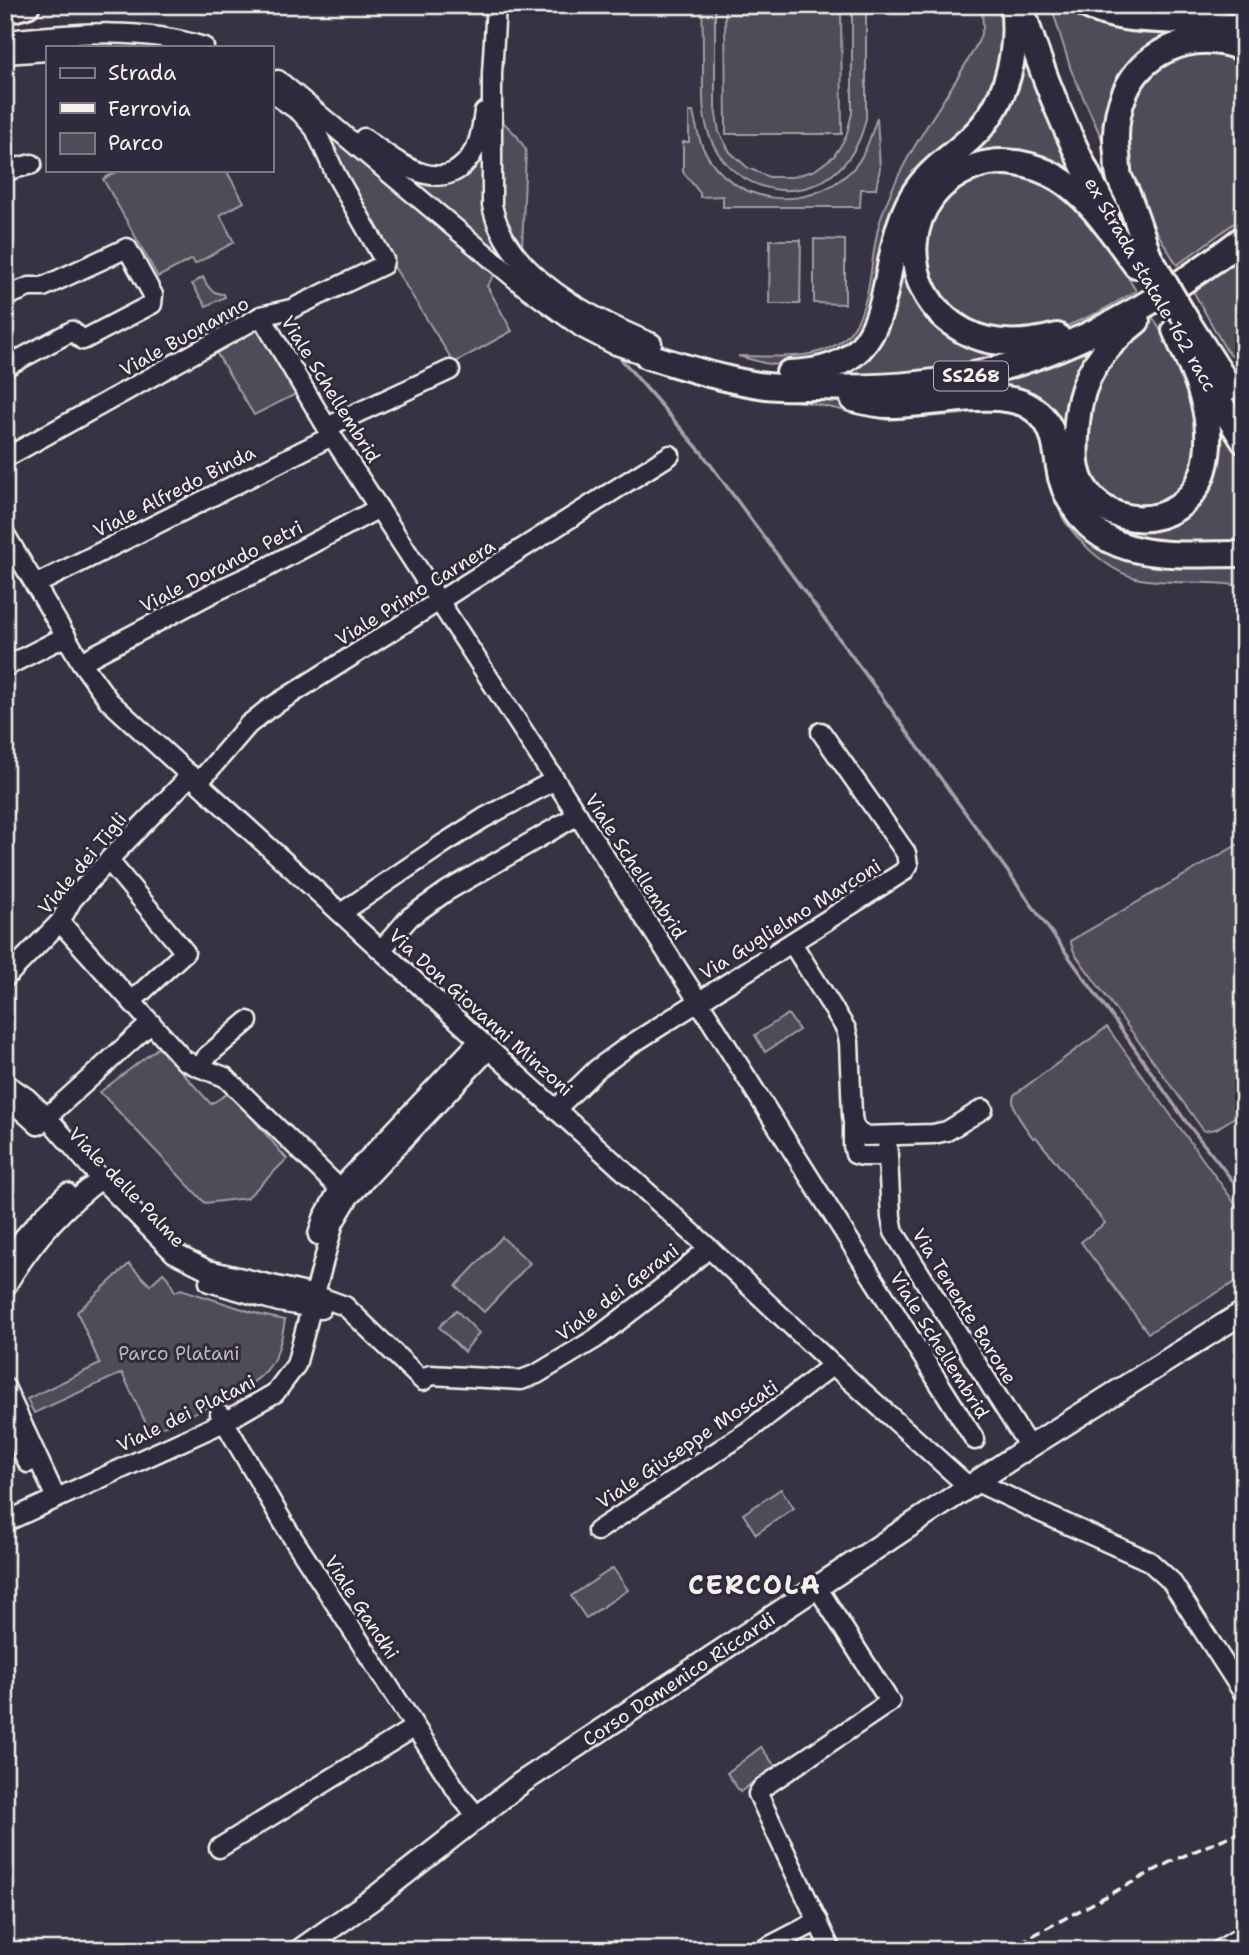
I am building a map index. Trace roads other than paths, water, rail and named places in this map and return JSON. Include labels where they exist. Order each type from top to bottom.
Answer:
[{"type":"highway","points":[[5,10],[27,5]]},
{"type":"highway","points":[[713,362],[787,373],[821,370],[847,359],[868,339],[882,310],[902,218],[914,193],[932,172],[973,136],[1002,94],[1011,68],[1014,46],[1016,22],[1013,5]]},
{"type":"highway","name":"ex Strada statale 162 racc","points":[[1021,5],[1035,50],[1073,145],[1182,327],[1244,441]]},
{"type":"highway","name":"ex Strada statale 162 racc","points":[[1037,5],[1060,75],[1142,261]]},
{"type":"highway","points":[[1086,5],[1123,17],[1208,24],[1244,30]]},
{"type":"highway","points":[[1142,261],[1128,196],[1119,175],[1115,141],[1123,94],[1140,68],[1153,56],[1186,42],[1208,40],[1230,43],[1244,49]]},
{"type":"highway","points":[[1142,261],[1096,212],[1059,178],[1032,167],[1005,161],[967,169],[940,186],[927,203],[917,225],[915,241],[916,270],[924,293],[938,311],[965,332],[1002,342],[1035,341],[1056,337],[1105,314],[1143,305]]},
{"type":"highway","points":[[1182,327],[1209,430],[1207,457],[1201,479],[1189,497],[1158,517],[1137,519],[1116,515],[1098,505],[1085,489],[1077,470],[1079,403],[1087,379],[1101,354],[1117,336],[1155,309],[1187,278],[1208,252],[1244,226]]},
{"type":"highway","name":"SS268","points":[[650,349],[718,376],[766,386],[878,388],[947,380],[982,373],[1048,352],[1084,336],[1143,305],[1244,238]]},
{"type":"highway","points":[[1187,278],[1244,252]]},
{"type":"highway","points":[[1182,327],[1212,344],[1228,367],[1244,381]]},
{"type":"highway","name":"ex Strada statale 162 racc","points":[[1182,327],[1244,411]]},
{"type":"highway","name":"SS268","points":[[650,349],[810,387]]},
{"type":"highway","points":[[766,386],[889,405],[943,400],[1016,399],[1039,412],[1051,427],[1066,495],[1081,517],[1098,533],[1116,545],[1141,551],[1244,554]]},
{"type":"main road","name":"Corso Domenico Riccardi","points":[[300,1950],[378,1895],[521,1783],[1029,1447],[1244,1312]]},
{"type":"street","points":[[496,5],[492,74],[492,205],[497,226],[511,250],[527,267],[570,302],[650,349]]},
{"type":"street","points":[[5,40],[75,34],[122,34],[165,38],[200,46]]},
{"type":"street","points":[[5,54],[46,51]]},
{"type":"street","points":[[273,83],[307,95],[411,170],[436,177],[452,172],[464,164],[476,148],[492,74]]},
{"type":"street","points":[[273,83],[524,286],[582,328],[614,344],[650,349]]},
{"type":"street","name":"Viale Buonanno","points":[[5,458],[261,316],[291,309],[383,265],[384,260],[336,175],[315,130],[273,83]]},
{"type":"street","points":[[5,171],[32,164]]},
{"type":"street","points":[[5,297],[29,287],[43,287],[127,248],[153,295],[152,304],[83,340],[72,331],[5,368],[10,379],[5,382]]},
{"type":"street","name":"Viale Schellembrid","points":[[261,316],[330,431],[699,1002],[975,1440]]},
{"type":"street","name":"Viale Alfredo Binda","points":[[35,585],[450,370]]},
{"type":"street","name":"Viale Primo Carnera","points":[[195,778],[248,724],[268,709],[670,455]]},
{"type":"street","name":"Viale Dorando Petri","points":[[81,662],[379,508]]},
{"type":"street","name":"Via Don Giovanni Minzoni","points":[[5,534],[81,662],[109,701],[709,1248],[833,1365],[973,1485],[1149,1561],[1171,1581],[1244,1695]]},
{"type":"street","points":[[5,667],[66,636]]},
{"type":"street","name":"Via Guglielmo Marconi","points":[[556,1110],[611,1058],[904,872],[908,865],[906,853],[821,732]]},
{"type":"street","name":"Viale dei Tigli","points":[[5,978],[60,922],[72,900],[145,821],[195,778]]},
{"type":"street","points":[[341,914],[463,831],[555,780]]},
{"type":"street","points":[[381,950],[410,917],[447,891],[578,815]]},
{"type":"street","points":[[109,861],[185,952],[132,1001]]},
{"type":"street","points":[[60,922],[184,1060],[225,1077],[344,1193]]},
{"type":"street","points":[[792,943],[846,1029],[855,1154],[888,1156]]},
{"type":"street","points":[[205,1069],[207,1056],[248,1021]]},
{"type":"street","points":[[42,1120],[151,1023]]},
{"type":"street","name":"Viale dei Platani","points":[[5,1510],[49,1495],[222,1418],[275,1379],[287,1362],[307,1300],[323,1219],[344,1193],[484,1045]]},
{"type":"street","name":"Viale delle Palme","points":[[5,1083],[27,1098],[42,1120],[92,1178],[174,1253],[208,1270],[307,1300]]},
{"type":"street","name":"Viale delle Palme","points":[[5,1100],[42,1120]]},
{"type":"street","points":[[853,1126],[858,1133],[865,1136],[933,1134],[947,1131],[983,1109]]},
{"type":"street","name":"Via Tenente Barone","points":[[887,1137],[894,1232],[1029,1447]]},
{"type":"street","points":[[5,1266],[24,1237],[42,1217],[92,1178]]},
{"type":"street","points":[[5,1288],[34,1245],[92,1178]]},
{"type":"street","name":"Viale dei Gerani","points":[[307,1300],[367,1326],[423,1381],[430,1375],[521,1380],[537,1374],[595,1339],[709,1248]]},
{"type":"street","name":"Viale Giuseppe Moscati","points":[[597,1531],[748,1432],[833,1365]]},
{"type":"street","points":[[5,1387],[49,1495]]},
{"type":"street","points":[[5,1416],[49,1495]]},
{"type":"street","name":"Viale Gandhi","points":[[222,1418],[287,1529],[461,1797],[478,1817]]},
{"type":"street","name":"Viale dei Platani","points":[[5,1522],[49,1495]]},
{"type":"street","points":[[817,1587],[890,1702],[759,1792],[831,1950]]},
{"type":"street","points":[[219,1849],[415,1727]]},
{"type":"street","points":[[762,1950],[818,1921]]},
{"type":"street","points":[[1220,1950],[1244,1936]]},
{"type":"waterway","points":[[621,356],[702,453],[880,694],[1187,1123],[1244,1195]]},
{"type":"railway","points":[[1006,1950],[1172,1861],[1244,1830]]},
{"type":"district","name":"CERCOLA","points":[[755,1585]]},
{"type":"park label","name":"Parco Platani","points":[[179,1353]]}]
